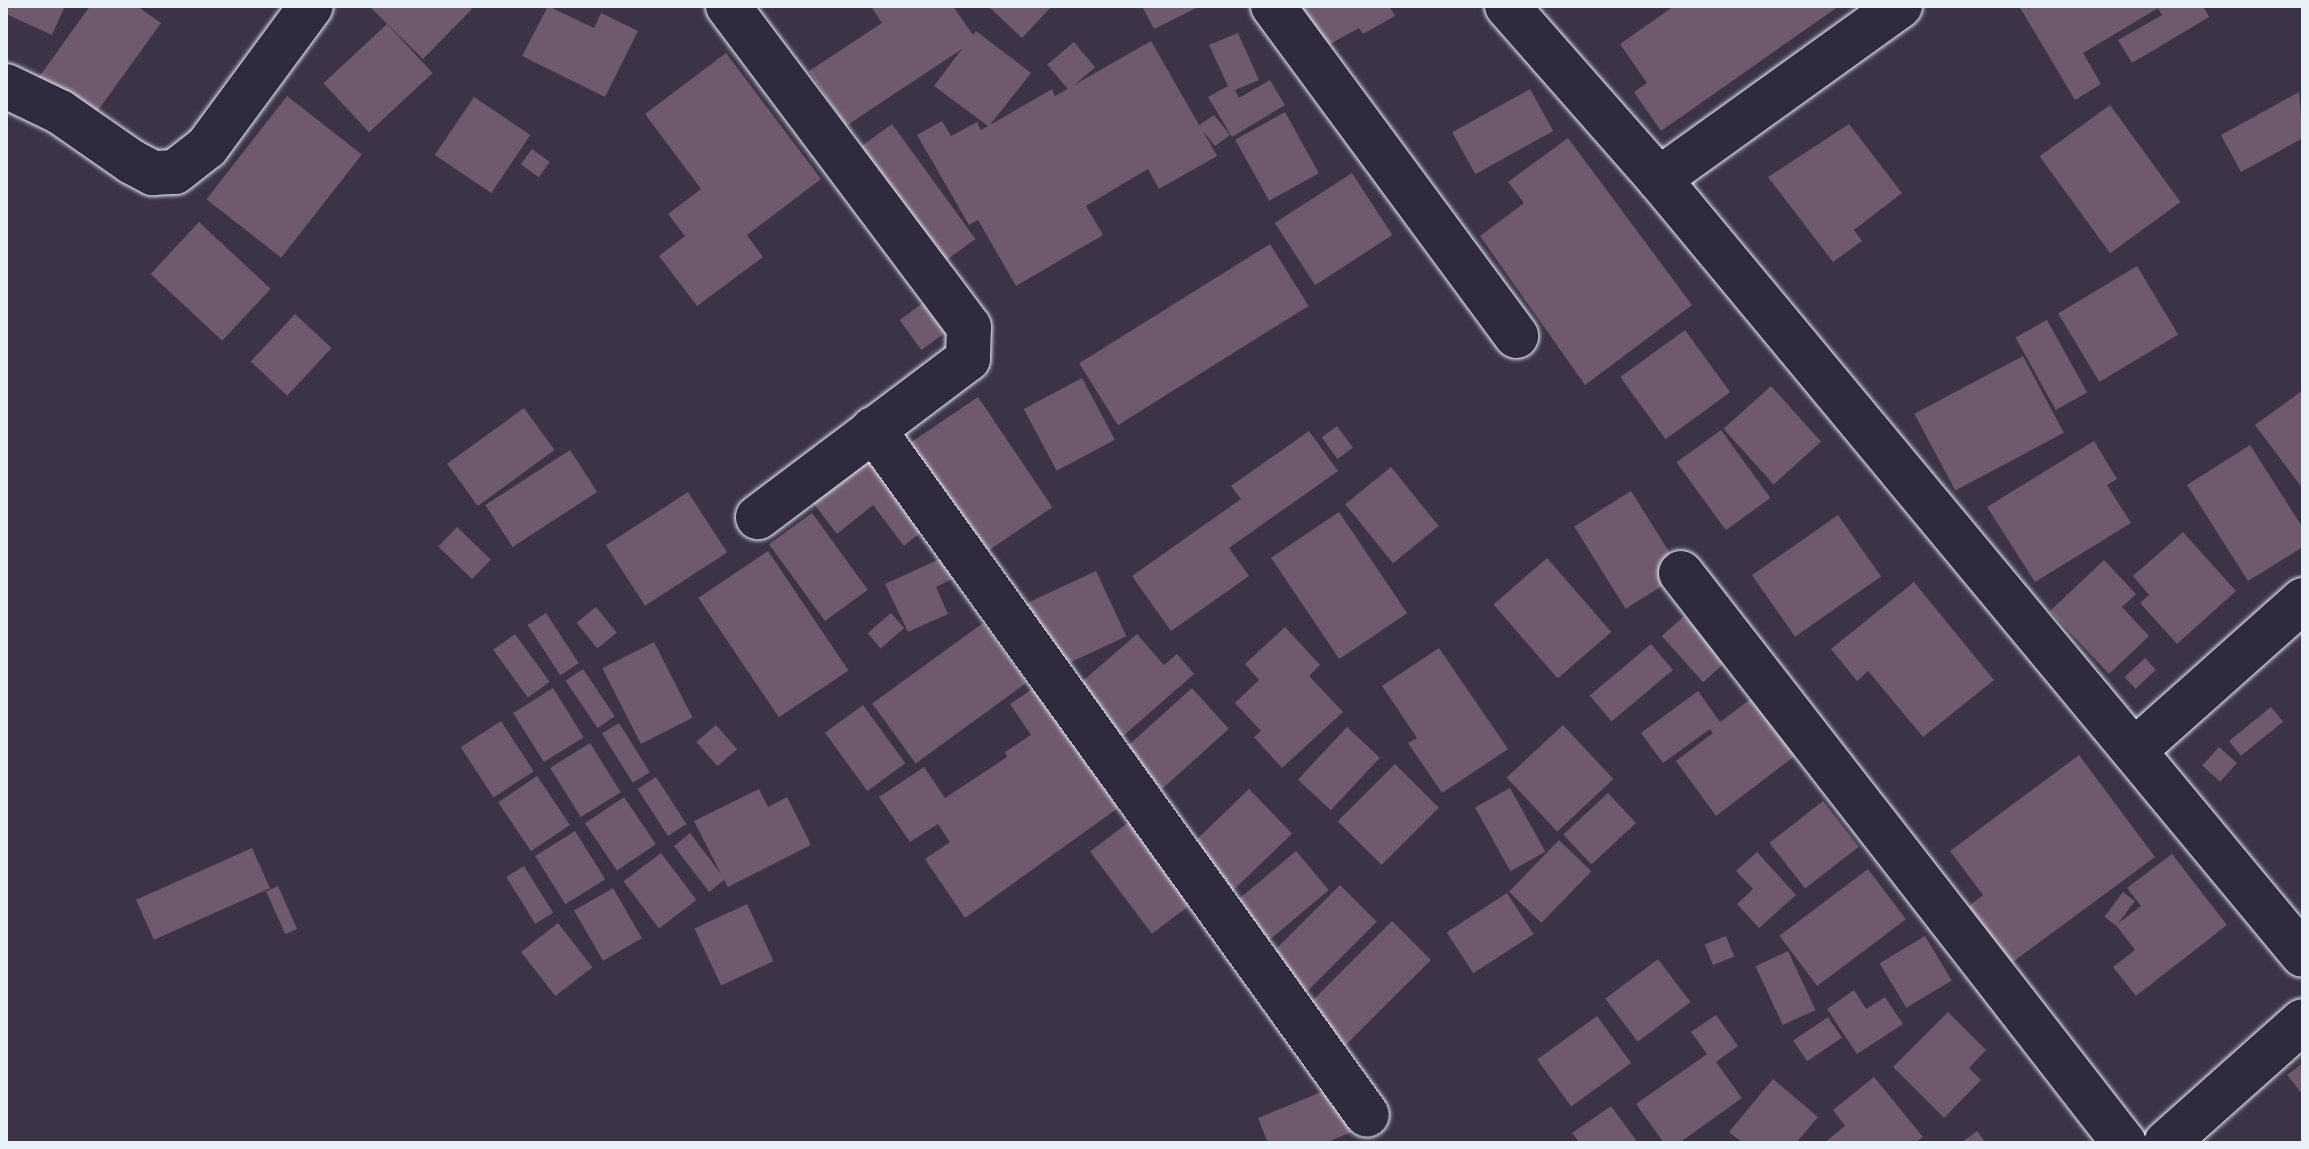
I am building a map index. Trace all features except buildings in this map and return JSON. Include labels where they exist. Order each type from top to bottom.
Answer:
[{"type":"street","points":[[6,86],[60,112],[153,173],[175,172],[207,147],[311,6]]},
{"type":"street","points":[[728,6],[969,327],[968,359],[758,517]]},
{"type":"street","points":[[1273,6],[1516,336]]},
{"type":"street","points":[[1507,6],[1659,179],[2027,627],[2136,749],[2303,955]]},
{"type":"street","points":[[1659,179],[1900,6]]},
{"type":"street","points":[[873,429],[1367,1115]]},
{"type":"street","points":[[1681,573],[2124,1143]]},
{"type":"street","points":[[2136,749],[2303,600]]},
{"type":"street","points":[[2166,1143],[2303,1021]]}]
